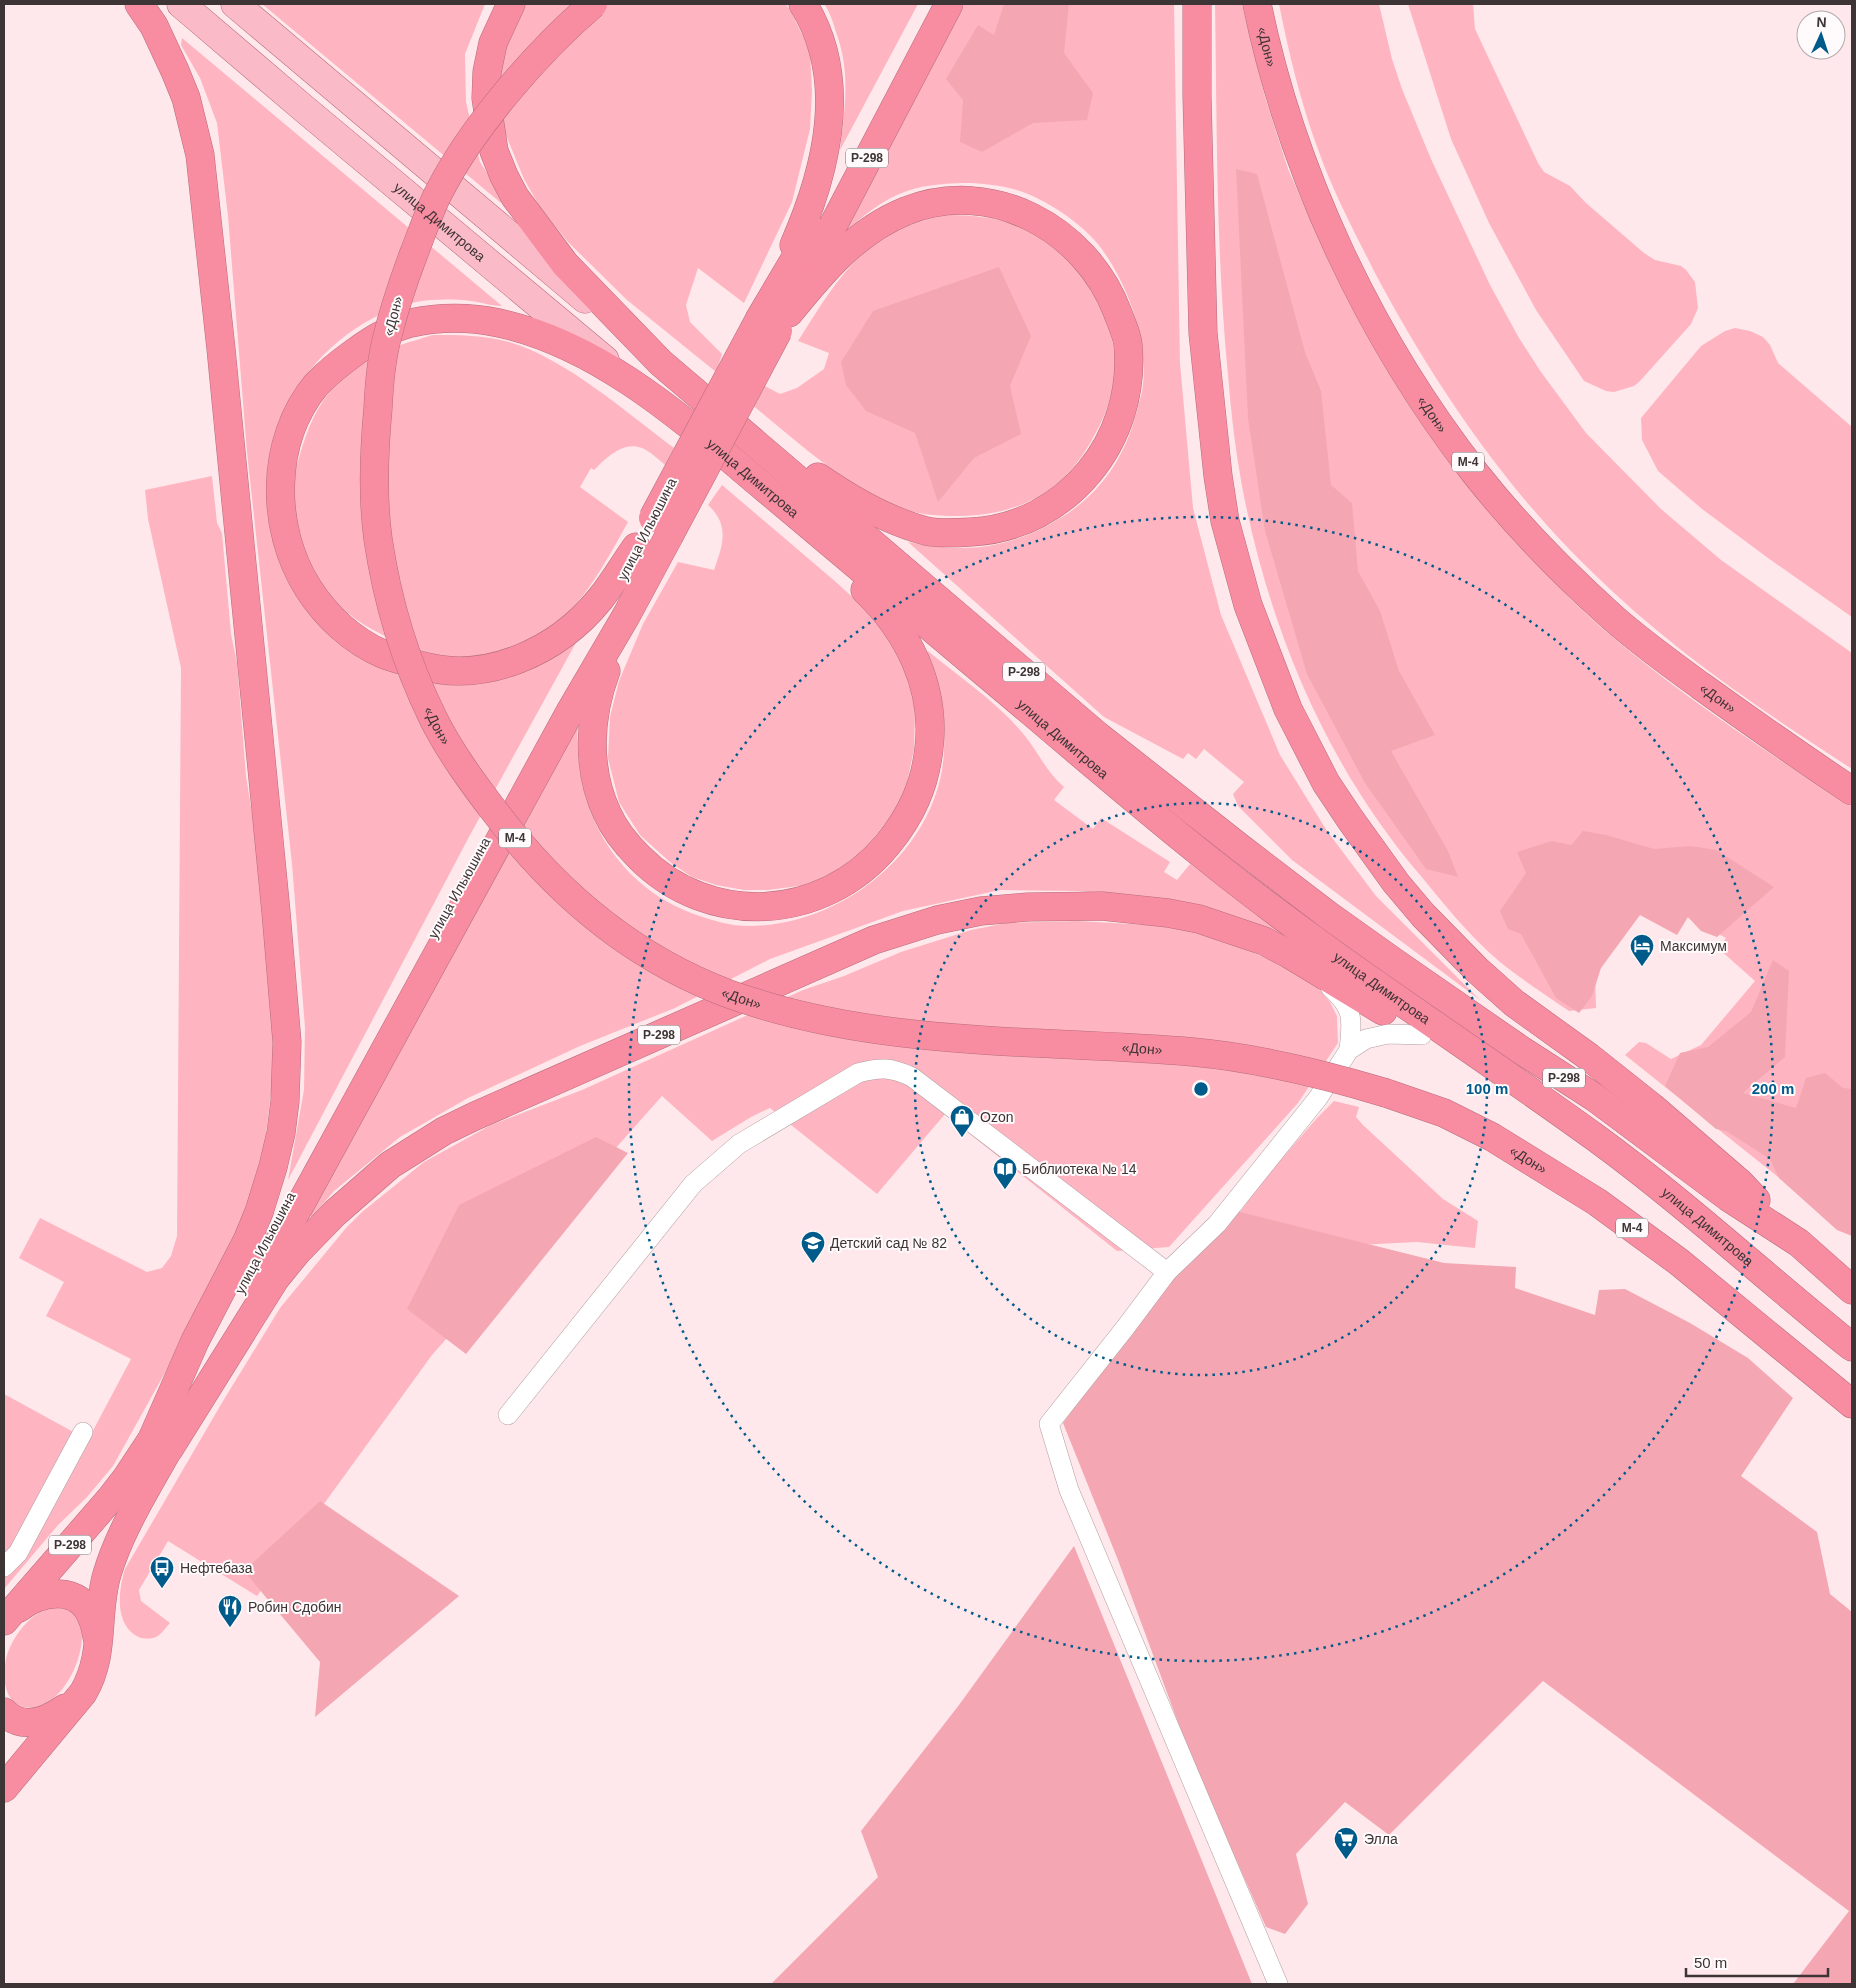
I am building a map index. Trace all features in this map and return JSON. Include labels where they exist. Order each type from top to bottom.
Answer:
[{"type":"highway","points":[[139,4],[154,26],[179,80],[186,98],[200,155],[222,349],[287,1042],[285,1101],[281,1133],[259,1212],[247,1242],[195,1341],[161,1444]]},
{"type":"highway","name":"Р-298","points":[[511,4],[493,43],[487,72],[486,98],[494,151],[504,176],[515,197],[565,264],[661,363]]},
{"type":"highway","name":"«Дон»","points":[[593,4],[553,42],[500,102],[469,144],[439,192],[401,287],[385,346],[375,440],[377,537],[388,591],[416,680],[435,721],[459,763],[518,843],[565,891],[620,937],[649,957],[689,977],[757,1004],[798,1016],[866,1030],[966,1039],[1194,1052],[1240,1058],[1325,1076],[1386,1093],[1444,1113],[1500,1142],[1597,1202],[1679,1262],[1852,1404]]},
{"type":"highway","name":"Р-298","points":[[774,315],[810,206],[824,152],[829,121],[831,97],[822,46],[810,15],[803,4]]},
{"type":"highway","name":"Р-298","points":[[774,315],[830,198],[933,4]]},
{"type":"highway","name":"Р-298","points":[[774,315],[846,197],[949,4]]},
{"type":"highway","points":[[1197,4],[1197,96],[1203,333],[1218,476],[1225,521],[1248,605],[1288,708],[1326,782],[1350,819],[1396,883],[1436,929],[1514,1003],[1589,1057],[1652,1107],[1740,1183],[1799,1243]]},
{"type":"highway","name":"«Дон»","points":[[1257,4],[1293,134],[1343,259],[1394,352],[1423,398],[1475,472],[1530,537],[1614,619],[1654,652],[1761,730],[1852,791]]},
{"type":"highway","points":[[729,420],[844,494],[893,520],[928,531],[973,532],[997,530],[1019,523],[1036,516],[1070,493],[1085,478],[1101,457],[1114,433],[1125,397],[1129,362],[1128,342],[1113,300],[1103,280],[1092,264],[1066,238],[1030,217],[998,205],[977,201],[938,202],[919,206],[889,219],[849,246],[823,272],[774,315]]},
{"type":"highway","name":"улица Ильюшина","points":[[141,1476],[309,1189],[571,710],[626,616],[661,527],[774,315]]},
{"type":"highway","points":[[636,385],[574,351],[532,332],[500,323],[476,319],[448,318],[406,324],[367,343],[334,366],[314,388],[295,420],[288,440],[283,460],[280,495],[284,532],[293,560],[304,583],[320,606],[341,627],[365,645],[385,655],[432,669],[490,668],[535,652],[576,624],[593,606],[636,547]]},
{"type":"highway","name":"улица Димитрова","points":[[661,363],[1098,736],[1239,847],[1386,957],[1521,1050],[1594,1097],[1728,1197],[1799,1243],[1852,1290]]},
{"type":"highway","name":"улица Димитрова","points":[[636,385],[714,446],[1098,769],[1217,866],[1384,991],[1468,1047],[1601,1142],[1852,1347]]},
{"type":"highway","points":[[626,616],[596,704],[592,736],[593,761],[607,814],[620,835],[650,868],[674,885],[711,900],[752,907],[772,907],[794,904],[832,890],[851,879],[878,856],[902,826],[914,806],[928,763],[930,716],[927,696],[916,658],[904,636],[872,597],[714,446]]},
{"type":"highway","name":"улица Ильюшина","points":[[161,1444],[196,1371],[289,1196],[536,748],[593,639],[636,547],[661,527]]},
{"type":"highway","name":"Р-298","points":[[161,1444],[275,1279],[297,1252],[335,1213],[390,1165],[436,1136],[475,1116],[874,940],[937,920],[981,911],[1028,907],[1102,906],[1168,913],[1199,919],[1264,941],[1289,954],[1422,1035],[1535,1095]]},
{"type":"highway","name":"Р-298","points":[[5,1620],[110,1499],[141,1476]]},
{"type":"highway","name":"Р-298","points":[[4,1788],[75,1702],[89,1681],[96,1664],[103,1593],[109,1567],[123,1534],[141,1476]]},
{"type":"highway","name":"Р-298","points":[[5,1620],[25,1604],[37,1598],[55,1594],[68,1595],[86,1606],[92,1617],[98,1641]]},
{"type":"highway","name":"Р-298","points":[[4,1712],[11,1719],[31,1723],[53,1716],[75,1702]]},
{"type":"main road","name":"улица Димитрова","points":[[181,4],[636,385]]},
{"type":"main road","name":"улица Димитрова","points":[[235,4],[661,363]]},
{"type":"street","points":[[1278,1984],[1069,1490],[1049,1424],[1167,1272],[1217,1224],[1318,1098],[1349,1050],[1352,1023],[1348,1005],[1336,992],[1289,954]]},
{"type":"street","points":[[1349,1050],[1366,1040],[1388,1034],[1422,1035]]},
{"type":"street","points":[[508,1415],[693,1184],[739,1144],[858,1073],[876,1068],[896,1070],[912,1078],[1167,1272]]},
{"type":"street","points":[[4,1567],[18,1553],[84,1432]]},
{"type":"shaded area","points":[[262,4],[485,4],[465,54],[466,102],[480,162],[504,200],[501,203]]},
{"type":"shaded area","points":[[526,4],[785,4],[789,8],[810,51],[812,92],[810,129],[792,202],[744,303],[698,268],[686,305],[690,322],[722,354],[716,372],[627,300],[568,242],[541,209],[524,179],[506,135],[497,98],[503,51]]},
{"type":"shaded area","points":[[824,4],[918,4],[840,150],[846,91],[844,62],[841,47],[828,10]]},
{"type":"shaded area","points":[[965,4],[1174,4],[1180,363],[1193,508],[1221,615],[1280,755],[1327,831],[1376,896],[1480,1000],[1292,860],[1238,806],[1233,794],[1244,782],[1204,749],[1196,759],[1188,753],[1183,759],[1104,717],[908,542],[949,548],[988,546],[1025,536],[1043,528],[1076,508],[1099,486],[1118,459],[1131,430],[1142,392],[1144,374],[1140,336],[1135,317],[1111,263],[1101,248],[1073,220],[1037,198],[1013,189],[987,184],[955,183],[922,187],[897,195],[880,204],[863,216],[841,236]]},
{"type":"shaded area","points":[[1004,4],[1069,4],[1064,53],[1093,93],[1087,120],[1033,123],[982,152],[960,142],[963,100],[946,79],[978,25],[994,35]]},
{"type":"shaded area","points":[[1215,4],[1242,4],[1265,97],[1288,169],[1325,253],[1507,528],[1565,594],[1633,654],[1725,723],[1852,807],[1852,1230],[1832,1220],[1625,1055],[1639,1042],[1646,1043],[1671,1059],[1701,1045],[1755,981],[1719,949],[1726,938],[1678,912],[1638,910],[1595,973],[1596,1008],[1569,1011],[1500,962],[1458,920],[1386,833],[1356,788],[1329,741],[1285,642],[1268,591],[1254,539],[1237,458],[1229,389],[1221,282]]},
{"type":"shaded area","points":[[1279,4],[1379,4],[1392,59],[1402,89],[1431,159],[1490,285],[1519,338],[1541,372],[1586,433],[1661,509],[1721,560],[1852,653],[1852,769],[1717,677],[1685,653],[1622,600],[1560,539],[1529,504],[1472,431],[1397,314],[1331,183],[1301,97]]},
{"type":"shaded area","points":[[1408,4],[1473,4],[1475,29],[1544,172],[1570,186],[1586,203],[1644,253],[1655,260],[1681,266],[1695,282],[1698,308],[1691,324],[1634,386],[1614,392],[1606,391],[1584,381],[1536,310],[1489,223],[1451,139]]},
{"type":"shaded area","points":[[182,38],[502,306],[471,301],[429,300],[395,308],[357,327],[340,340],[310,370],[297,388],[282,415],[274,439],[270,474],[270,513],[275,548],[280,563],[300,600],[308,612],[338,643],[357,657],[393,672],[444,683],[485,682],[505,678],[542,663],[578,639],[470,835],[288,1180],[304,1090],[305,1028],[292,864],[247,452],[228,216],[217,123],[200,78],[181,45]]},
{"type":"shaded area","points":[[1236,169],[1257,174],[1305,352],[1321,391],[1331,485],[1352,503],[1358,571],[1380,611],[1399,671],[1435,735],[1391,751],[1448,851],[1458,877],[1426,869],[1365,783],[1307,674],[1265,531],[1248,418]]},
{"type":"shaded area","points":[[949,215],[984,217],[1007,222],[1040,236],[1056,247],[1083,275],[1094,291],[1109,327],[1115,365],[1109,402],[1102,420],[1084,453],[1072,468],[1060,481],[1032,500],[997,512],[978,515],[953,516],[916,513],[881,502],[802,447],[751,404],[761,384],[780,394],[797,388],[824,369],[829,353],[798,341],[828,295],[858,258],[876,243],[896,231],[920,221]]},
{"type":"shaded area","points":[[999,267],[1031,336],[1010,386],[1021,434],[974,458],[938,502],[915,433],[866,411],[846,385],[841,362],[873,311]]},
{"type":"shaded area","points":[[1735,328],[1750,331],[1763,337],[1770,345],[1778,363],[1852,427],[1852,617],[1702,509],[1658,471],[1642,440],[1641,418],[1701,346],[1725,331]]},
{"type":"shaded area","points":[[433,335],[462,335],[490,338],[509,342],[552,360],[616,403],[674,448],[665,465],[646,450],[631,446],[617,451],[594,470],[591,468],[580,487],[628,522],[605,563],[588,589],[568,613],[551,629],[524,643],[477,657],[453,657],[417,649],[383,635],[364,625],[348,613],[333,599],[311,565],[303,545],[292,501],[294,477],[306,437],[316,412],[334,386],[350,370],[373,355]]},
{"type":"shaded area","points":[[212,476],[217,523],[222,533],[231,634],[237,663],[246,776],[254,826],[272,1003],[273,1076],[265,1142],[253,1190],[239,1227],[182,1342],[113,1466],[87,1497],[58,1525],[4,1589],[4,1394],[88,1440],[131,1359],[46,1316],[64,1282],[19,1258],[40,1218],[147,1272],[162,1268],[171,1256],[177,1236],[181,668],[148,519],[145,490]]},
{"type":"shaded area","points":[[722,485],[871,614],[897,648],[910,682],[915,711],[914,749],[906,787],[896,810],[864,850],[846,866],[806,885],[768,890],[744,890],[716,885],[692,877],[671,863],[640,835],[619,802],[608,758],[610,717],[619,681],[643,624],[678,562],[714,570],[723,536],[719,520],[708,505]]},
{"type":"shaded area","points":[[928,651],[987,698],[1025,736],[1051,774],[1064,787],[1054,800],[1093,829],[1101,818],[1170,862],[1164,872],[1177,880],[1190,864],[1288,936],[1287,939],[1143,897],[1078,891],[1000,890],[903,911],[770,959],[675,1008],[580,1046],[468,1098],[400,1137],[334,1191],[312,1217],[308,1214],[578,725],[578,756],[583,786],[592,814],[605,841],[622,864],[643,885],[668,902],[716,921],[749,926],[784,922],[819,912],[851,896],[880,875],[905,849],[925,819],[938,786],[944,751],[944,726],[940,702],[925,655]]},
{"type":"shaded area","points":[[1583,831],[1606,835],[1654,849],[1691,846],[1716,850],[1774,887],[1717,937],[1701,931],[1688,917],[1677,935],[1640,915],[1601,968],[1592,996],[1579,1013],[1556,998],[1521,934],[1508,929],[1500,911],[1526,873],[1517,852],[1552,841],[1571,845]]},
{"type":"shaded area","points":[[1078,921],[1165,926],[1214,937],[1276,962],[1317,987],[1330,1002],[1337,1016],[1338,1043],[1298,1103],[1169,1247],[1117,1251],[945,1114],[877,1194],[770,1108],[751,1117],[712,1141],[662,1096],[432,1355],[257,1596],[168,1541],[139,1590],[141,1601],[170,1623],[158,1636],[148,1639],[141,1638],[132,1633],[126,1626],[120,1608],[121,1588],[125,1569],[223,1401],[280,1308],[346,1228],[362,1212],[424,1162],[491,1125],[582,1090],[803,990],[844,976],[901,952],[971,930],[1007,923]]},
{"type":"shaded area","points":[[1773,960],[1789,971],[1785,1057],[1743,1093],[1796,1108],[1806,1078],[1825,1073],[1843,1088],[1852,1089],[1852,1236],[1837,1230],[1779,1178],[1770,1159],[1726,1131],[1716,1129],[1665,1086],[1680,1053],[1708,1047],[1751,1012]]},
{"type":"shaded area","points":[[1334,1101],[1359,1107],[1356,1117],[1363,1125],[1443,1199],[1478,1221],[1475,1248],[1417,1242],[1357,1245],[1237,1216],[1264,1179]]},
{"type":"shaded area","points":[[596,1137],[628,1153],[466,1354],[407,1309],[459,1205]]},
{"type":"shaded area","points":[[1236,1211],[1444,1263],[1516,1267],[1515,1288],[1595,1315],[1599,1290],[1625,1289],[1690,1323],[1748,1358],[1793,1398],[1741,1476],[1817,1532],[1830,1594],[1852,1612],[1852,1984],[1793,1984],[1849,1911],[1543,1681],[1389,1835],[1345,1802],[1296,1854],[1308,1904],[1285,1934],[1266,1927],[1193,1763],[1118,1560],[1063,1423],[1162,1288]]},
{"type":"shaded area","points":[[320,1501],[459,1596],[315,1717],[320,1662],[244,1571]]},
{"type":"shaded area","points":[[1074,1546],[1252,1984],[771,1984],[878,1877],[861,1831],[959,1705]]},
{"type":"shaded area","points":[[55,1605],[72,1609],[80,1622],[81,1649],[72,1675],[56,1696],[47,1703],[36,1707],[25,1707],[17,1704],[7,1690],[4,1671],[8,1652],[16,1636],[26,1623],[47,1608]]},
{"type":"place","name":"Максимум","points":[[1642,967]]},
{"type":"place","name":"Ozon","points":[[962,1138]]},
{"type":"place","name":"Библиотека № 14","points":[[1005,1190]]},
{"type":"place","name":"Детский сад № 82","points":[[813,1264]]},
{"type":"place","name":"Нефтебаза","points":[[162,1589]]},
{"type":"place","name":"Робин Сдобин","points":[[230,1628]]},
{"type":"place","name":"Элла","points":[[1346,1860]]}]
